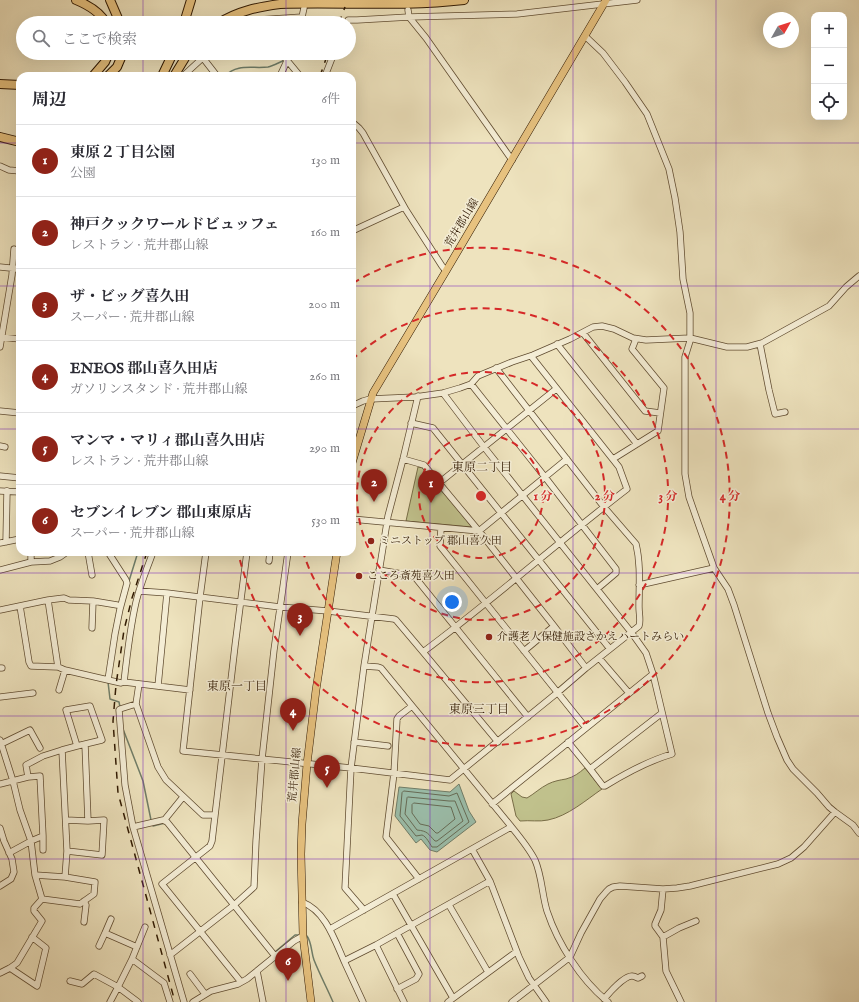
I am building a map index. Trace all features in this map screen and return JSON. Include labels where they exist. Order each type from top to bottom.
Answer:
[{"type":"highway","points":[[76,0],[96,11],[101,16]]},
{"type":"highway","points":[[110,0],[117,16]]},
{"type":"highway","points":[[186,16],[191,0]]},
{"type":"highway","points":[[230,16],[265,6],[280,4],[413,3],[464,0]]},
{"type":"highway","points":[[96,72],[106,60]]},
{"type":"highway","points":[[112,72],[117,67],[120,60]]},
{"type":"highway","points":[[164,72],[170,60]]},
{"type":"highway","points":[[176,72],[184,60]]},
{"type":"highway","points":[[0,84],[16,85]]},
{"type":"highway","points":[[0,89],[16,86]]},
{"type":"highway","points":[[1,138],[16,141]]},
{"type":"main road","name":"荒井郡山線","points":[[356,449],[373,393],[604,2]]},
{"type":"main road","name":"荒井郡山線","points":[[311,1002],[303,936],[301,854],[302,824],[307,764],[316,690],[336,556]]},
{"type":"street","points":[[356,20],[517,14],[604,2],[637,0]]},
{"type":"street","points":[[302,16],[304,8]]},
{"type":"street","points":[[408,10],[409,17],[426,38],[512,160]]},
{"type":"street","points":[[585,36],[603,53],[647,114],[669,169],[680,232],[683,277],[690,313],[690,338],[685,357],[685,474],[692,506],[714,568],[728,589],[732,598],[768,713],[787,760],[795,772],[835,812],[848,821],[859,833]]},
{"type":"street","points":[[187,72],[201,60]]},
{"type":"street","points":[[205,60],[214,72]]},
{"type":"street","points":[[326,72],[331,60]]},
{"type":"street","points":[[282,72],[287,61],[297,72]]},
{"type":"street","points":[[356,125],[360,128],[404,208],[446,271]]},
{"type":"street","points":[[0,166],[16,171]]},
{"type":"street","points":[[356,229],[404,208]]},
{"type":"street","points":[[0,347],[10,292],[14,249]]},
{"type":"street","points":[[0,267],[16,268]]},
{"type":"street","points":[[356,404],[370,399],[418,396],[460,388],[471,384],[478,376],[531,356],[593,327],[602,326],[614,329],[636,339],[690,338],[727,347],[747,347],[760,344],[829,306],[846,287],[859,276]]},
{"type":"street","points":[[583,332],[645,411],[660,412]]},
{"type":"street","points":[[1,337],[16,339]]},
{"type":"street","points":[[613,459],[658,431],[664,388],[632,349],[636,339]]},
{"type":"street","points":[[557,344],[637,444]]},
{"type":"street","points":[[760,344],[775,414],[784,412]]},
{"type":"street","points":[[424,652],[456,628],[627,489],[619,467],[531,356]]},
{"type":"street","points":[[205,556],[184,751],[450,780],[639,626],[640,623],[640,585],[638,552],[636,544],[604,507],[496,368]]},
{"type":"street","points":[[471,384],[616,570],[616,572],[597,589]]},
{"type":"street","points":[[439,483],[556,389]]},
{"type":"street","points":[[443,392],[484,447],[644,649],[653,674],[672,754],[637,768],[603,786],[568,742]]},
{"type":"street","points":[[364,910],[345,888],[351,768],[364,666],[387,523],[404,459],[418,396]]},
{"type":"street","points":[[0,411],[16,413]]},
{"type":"street","points":[[411,423],[433,428],[610,649]]},
{"type":"street","points":[[404,459],[424,465],[479,531],[586,668]]},
{"type":"street","points":[[356,519],[479,531],[567,459]]},
{"type":"street","points":[[0,476],[16,478]]},
{"type":"street","points":[[0,491],[16,492]]},
{"type":"street","points":[[7,491],[3,542],[16,540]]},
{"type":"street","points":[[441,528],[440,546],[586,728]]},
{"type":"street","points":[[31,556],[31,562]]},
{"type":"street","points":[[0,570],[31,562],[50,561],[57,556]]},
{"type":"street","points":[[89,556],[92,575]]},
{"type":"street","points":[[108,680],[116,628],[127,583],[111,556]]},
{"type":"street","points":[[124,682],[131,630],[139,591],[152,556]]},
{"type":"street","points":[[241,982],[162,884],[212,843],[247,556]]},
{"type":"street","points":[[269,561],[270,556]]},
{"type":"street","points":[[170,955],[234,904],[255,885],[256,841],[262,759],[287,556]]},
{"type":"street","points":[[640,585],[714,568]]},
{"type":"street","points":[[379,570],[414,576],[528,717]]},
{"type":"street","points":[[139,591],[328,611],[396,620],[498,742]]},
{"type":"street","points":[[158,686],[166,593]]},
{"type":"street","points":[[0,610],[64,598],[69,600],[93,601],[117,605]]},
{"type":"street","points":[[48,600],[58,667]]},
{"type":"street","points":[[92,628],[93,601]]},
{"type":"street","points":[[20,606],[29,662],[31,666],[58,667],[120,683],[124,682],[190,690]]},
{"type":"street","points":[[524,651],[554,626]]},
{"type":"street","points":[[599,658],[629,693]]},
{"type":"street","points":[[364,666],[381,668],[527,847],[535,861],[549,917],[560,942],[582,976],[606,1000],[610,992],[628,977],[632,976],[638,978],[642,976]]},
{"type":"street","points":[[59,690],[65,670]]},
{"type":"street","points":[[492,804],[653,674]]},
{"type":"street","points":[[139,684],[136,704],[160,772],[166,780],[204,815],[215,815]]},
{"type":"street","points":[[0,697],[33,693]]},
{"type":"street","points":[[136,704],[120,709],[124,781],[133,828],[184,1002]]},
{"type":"street","points":[[28,777],[26,765],[43,756],[102,740],[90,706],[66,710],[78,746]]},
{"type":"street","points":[[412,706],[398,718],[394,773],[386,837],[420,879]]},
{"type":"street","points":[[590,769],[662,713]]},
{"type":"street","points":[[40,748],[30,730],[1,742],[20,810],[31,841],[35,875],[42,899]]},
{"type":"street","points":[[354,742],[388,746]]},
{"type":"street","points":[[85,744],[88,821]]},
{"type":"street","points":[[62,750],[67,851],[65,877]]},
{"type":"street","points":[[0,784],[28,777],[40,776],[43,850]]},
{"type":"street","points":[[133,828],[165,820],[184,797]]},
{"type":"street","points":[[512,1002],[570,957],[581,933],[600,899],[612,887],[620,886],[663,889],[677,888],[778,864],[791,858],[804,847],[835,812]]},
{"type":"street","points":[[66,820],[104,820],[102,855],[67,851]]},
{"type":"street","points":[[165,820],[275,956]]},
{"type":"street","points":[[330,929],[511,827]]},
{"type":"street","points":[[0,828],[14,866],[14,874],[11,879],[0,886]]},
{"type":"street","points":[[9,853],[43,836]]},
{"type":"street","points":[[472,848],[490,881],[516,952],[529,978],[546,1002]]},
{"type":"street","points":[[35,875],[65,877],[95,882],[94,894],[80,904],[42,899]]},
{"type":"street","points":[[344,961],[376,945],[490,881]]},
{"type":"street","points":[[663,889],[661,910],[655,924],[656,928],[663,937],[665,968],[681,1002]]},
{"type":"street","points":[[393,894],[451,1000],[516,952]]},
{"type":"street","points":[[0,973],[17,963],[42,921],[34,911],[34,908],[42,899]]},
{"type":"street","points":[[84,901],[86,906],[84,922]]},
{"type":"street","points":[[302,902],[313,908],[330,929],[362,1002]]},
{"type":"street","points":[[448,905],[488,972]]},
{"type":"street","points":[[100,946],[111,918]]},
{"type":"street","points":[[663,937],[678,928],[696,921]]},
{"type":"street","points":[[110,1002],[132,960],[145,927]]},
{"type":"street","points":[[105,933],[137,947]]},
{"type":"street","points":[[397,933],[419,974],[417,978],[397,989]]},
{"type":"street","points":[[193,1002],[215,989],[247,979],[294,941],[303,936]]},
{"type":"street","points":[[10,968],[37,986],[46,948],[32,937]]},
{"type":"street","points":[[376,945],[404,1002]]},
{"type":"street","points":[[132,960],[164,983],[170,1002]]},
{"type":"street","points":[[257,971],[263,1002]]},
{"type":"street","points":[[70,981],[82,984],[94,974],[118,987],[138,1002]]},
{"type":"street","points":[[190,974],[205,994]]},
{"type":"shaded area","points":[[418,467],[423,468],[472,527],[406,521]]},
{"type":"shaded area","points":[[585,768],[602,789],[583,803],[563,815],[548,820],[520,821],[516,816],[511,794],[514,791],[522,797],[527,798],[542,787],[555,781],[572,777]]},
{"type":"water","points":[[459,784],[469,811],[476,822],[437,852],[430,850],[421,839],[416,843],[395,816],[399,787],[450,792]]},
{"type":"waterway","points":[[230,72],[235,69],[245,67],[268,67],[285,60]]},
{"type":"waterway","points":[[129,581],[137,556]]},
{"type":"waterway","points":[[108,682],[110,699],[119,702],[120,707]]},
{"type":"waterway","points":[[123,729],[143,781],[151,820]]},
{"type":"waterway","points":[[153,824],[153,826],[165,823]]},
{"type":"waterway","points":[[275,952],[295,935],[301,935]]},
{"type":"waterway","points":[[306,936],[310,942],[314,960],[333,1002]]},
{"type":"railway","points":[[342,16],[345,7]]},
{"type":"railway","points":[[321,72],[326,60]]},
{"type":"railway","points":[[146,556],[132,598],[124,630],[116,685],[113,721],[118,793],[175,1002]]},
{"type":"place","name":"神戸クックワールドビュッフェ","points":[[374,502]]},
{"type":"place","name":"東原２丁目公園","points":[[431,503]]},
{"type":"place","name":"ミニストップ 郡山喜久田","points":[[371,541]]},
{"type":"place","name":"こころ斎苑喜久田","points":[[359,576]]},
{"type":"place","name":"ザ・ビッグ喜久田","points":[[300,636]]},
{"type":"place","name":"介護老人保健施設さかえハートみらい","points":[[489,637]]},
{"type":"place","name":"ENEOS 郡山喜久田店","points":[[293,731]]},
{"type":"place","name":"マンマ・マリィ郡山喜久田店","points":[[327,788]]},
{"type":"place","name":"セブンイレブン 郡山東原店","points":[[288,981]]},
{"type":"district","name":"東原二丁目","points":[[482,467]]},
{"type":"district","name":"東原一丁目","points":[[237,686]]},
{"type":"district","name":"東原三丁目","points":[[479,709]]}]
